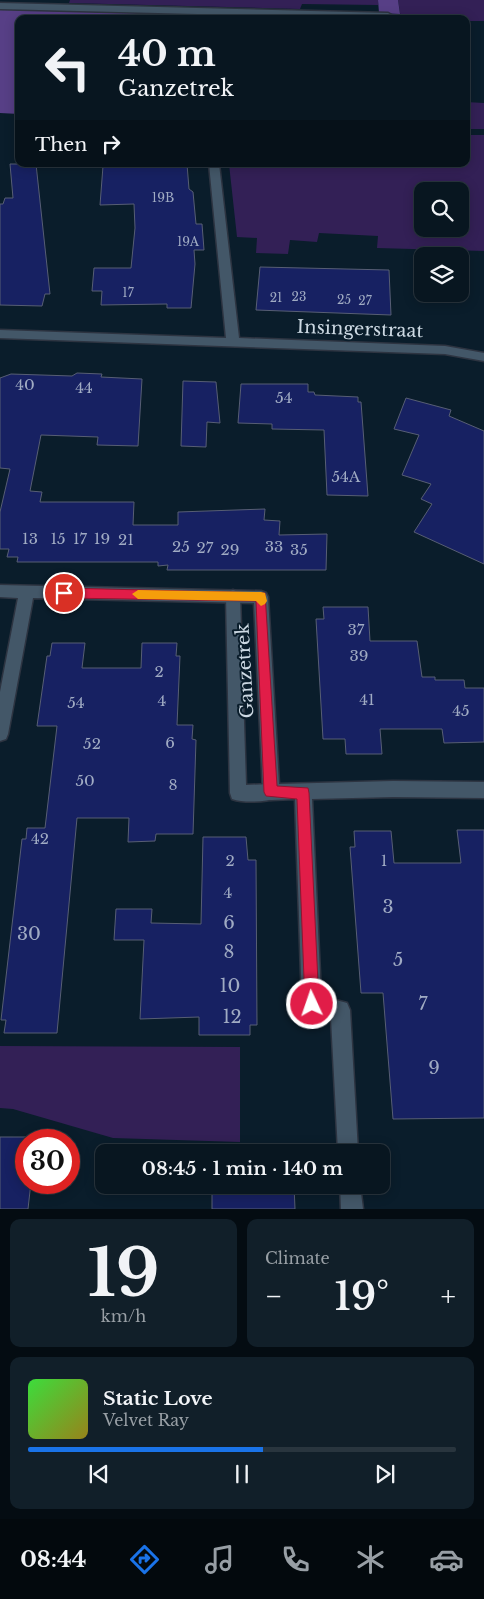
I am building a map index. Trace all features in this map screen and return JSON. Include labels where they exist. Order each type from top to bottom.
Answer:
[{"type":"street","points":[[0,6],[349,15]]},
{"type":"street","points":[[214,167],[233,342]]},
{"type":"street","name":"Insingerstraat","points":[[0,334],[445,350],[484,357]]},
{"type":"street","name":"Ganzetrek","points":[[0,591],[261,597],[270,792]]},
{"type":"street","points":[[0,734],[26,592]]},
{"type":"street","points":[[233,596],[238,793],[303,793],[393,789],[484,790]]},
{"type":"street","points":[[303,793],[312,1004],[340,1010],[348,1144]]},
{"type":"street","points":[[351,1194],[352,1209]]},
{"type":"shaded area","points":[[70,0],[378,0],[378,5],[302,4],[300,9],[69,3]]},
{"type":"shaded area","points":[[378,0],[398,0],[400,14],[379,13]]},
{"type":"shaded area","points":[[398,0],[484,0],[484,21],[470,21],[470,15],[400,15]]},
{"type":"shaded area","points":[[0,9],[157,12],[156,15],[15,15],[15,114],[0,113]]},
{"type":"shaded area","points":[[470,102],[484,103],[484,129],[470,129]]},
{"type":"shaded area","points":[[470,135],[484,135],[484,251],[469,251],[469,247],[377,248],[378,236],[319,233],[317,242],[290,240],[288,254],[256,253],[257,238],[237,237],[229,167],[470,167]]},
{"type":"shaded area","points":[[0,1046],[240,1047],[240,1142],[113,1138],[13,1109],[0,1108]]},
{"type":"building","points":[[10,164],[15,164],[15,167],[36,167],[50,294],[45,294],[42,306],[0,305],[0,204],[3,204],[5,198],[13,198]]},
{"type":"building","points":[[103,167],[187,167],[189,189],[193,192],[196,224],[202,224],[204,250],[194,250],[195,264],[191,308],[167,308],[167,304],[101,305],[102,291],[92,291],[94,268],[131,268],[135,228],[134,204],[100,205]]},
{"type":"building","points":[[260,267],[389,270],[391,315],[256,310]]},
{"type":"building","points":[[77,373],[102,374],[101,377],[142,379],[138,446],[97,445],[98,437],[41,435],[30,491],[42,492],[40,502],[134,502],[133,525],[178,525],[178,512],[265,509],[264,520],[280,521],[279,535],[327,534],[326,570],[167,570],[168,565],[158,566],[158,562],[17,562],[18,557],[7,557],[9,549],[0,549],[0,512],[10,469],[0,468],[0,378],[11,374],[72,376]]},
{"type":"building","points":[[183,381],[216,382],[220,423],[207,422],[206,447],[181,446]]},
{"type":"building","points":[[241,384],[308,384],[308,392],[314,392],[315,395],[358,397],[358,402],[361,402],[368,496],[327,495],[324,430],[272,429],[272,424],[238,423]]},
{"type":"building","points":[[406,398],[451,410],[449,416],[484,431],[484,564],[414,532],[432,504],[421,499],[431,484],[402,475],[419,435],[394,429]]},
{"type":"building","points":[[323,607],[368,607],[370,641],[417,641],[422,677],[435,677],[435,680],[464,680],[465,688],[484,688],[484,742],[444,743],[442,729],[380,729],[382,754],[346,754],[345,739],[323,739],[316,619],[324,619]]},
{"type":"building","points":[[52,643],[85,643],[82,668],[141,668],[142,643],[177,643],[176,656],[180,656],[177,725],[193,725],[192,739],[196,740],[193,834],[156,834],[155,841],[128,842],[129,818],[77,818],[57,1033],[4,1033],[6,1020],[1,1020],[22,839],[26,839],[27,828],[45,828],[57,726],[37,726],[47,656],[50,656]]},
{"type":"building","points":[[457,830],[484,830],[484,1118],[393,1119],[383,993],[361,993],[350,847],[355,847],[354,831],[391,831],[394,863],[461,863]]},
{"type":"building","points":[[203,837],[246,837],[248,860],[256,860],[257,1025],[250,1025],[250,1035],[199,1035],[199,1017],[140,1019],[144,940],[114,940],[116,909],[152,909],[151,923],[201,924]]},
{"type":"building","points":[[0,1137],[15,1137],[15,1194],[30,1194],[28,1209],[0,1209]]},
{"type":"building","points":[[212,1194],[294,1194],[295,1209],[212,1209]]},
{"type":"slow traffic","points":[[138,594],[261,597],[261,601]]},
{"type":"route","points":[[64,593],[261,597],[270,792],[303,793],[312,1004]]}]
